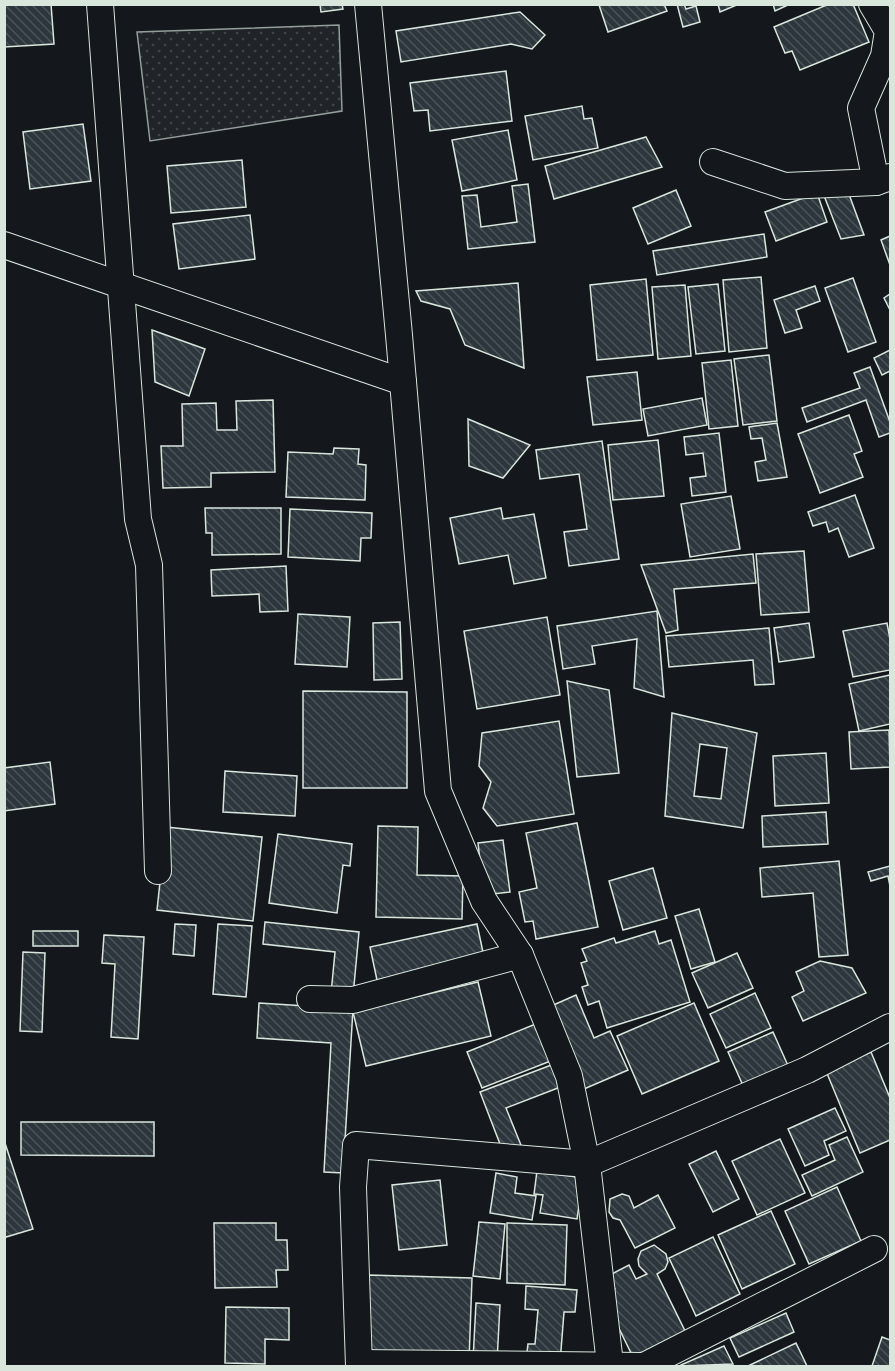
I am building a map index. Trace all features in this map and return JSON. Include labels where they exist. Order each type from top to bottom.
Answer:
[{"type":"street","points":[[100,4],[138,519],[149,565],[158,871]]},
{"type":"street","points":[[368,4],[438,791],[484,901],[520,955],[569,1076],[587,1164],[610,1364]]},
{"type":"street","points":[[713,162],[785,186],[883,180],[861,108],[884,56],[888,31],[872,4]]},
{"type":"street","points":[[4,245],[403,382]]},
{"type":"street","points":[[310,999],[353,1000],[520,955]]},
{"type":"street","points":[[874,1249],[642,1366],[610,1364],[360,1365],[353,1187],[356,1144],[587,1164],[807,1070],[891,1027]]},
{"type":"shaded area","points":[[339,25],[342,111],[150,141],[137,32]]},
{"type":"building","points":[[4,4],[51,4],[54,44],[4,47]]},
{"type":"building","points":[[320,4],[342,4],[343,9],[321,12]]},
{"type":"building","points":[[664,4],[667,11],[608,32],[599,5]]},
{"type":"building","points":[[677,4],[684,4],[686,9],[696,6],[700,22],[683,27]]},
{"type":"building","points":[[718,4],[739,4],[720,12]]},
{"type":"building","points":[[773,4],[790,4],[775,11]]},
{"type":"building","points":[[829,4],[853,4],[869,42],[800,70],[792,51],[785,53],[774,27]]},
{"type":"building","points":[[520,12],[545,35],[532,49],[511,44],[401,62],[396,31]]},
{"type":"building","points":[[506,71],[512,121],[430,131],[428,110],[414,111],[410,83]]},
{"type":"building","points":[[582,106],[584,119],[592,118],[598,148],[533,160],[525,116]]},
{"type":"building","points":[[83,124],[91,181],[30,189],[23,132]]},
{"type":"building","points":[[508,130],[517,180],[462,191],[452,140]]},
{"type":"building","points":[[646,137],[662,167],[554,199],[545,166]]},
{"type":"building","points":[[242,160],[246,207],[171,213],[167,166]]},
{"type":"building","points":[[528,184],[535,242],[468,249],[462,196],[477,195],[481,227],[517,222],[512,186]]},
{"type":"building","points":[[847,189],[864,235],[841,239],[823,193]]},
{"type":"building","points":[[676,190],[691,226],[648,244],[633,208]]},
{"type":"building","points":[[817,193],[827,222],[776,241],[765,212]]},
{"type":"building","points":[[250,215],[255,259],[179,269],[173,224]]},
{"type":"building","points":[[764,234],[767,257],[657,275],[653,251]]},
{"type":"building","points":[[890,236],[890,265],[881,240]]},
{"type":"building","points":[[761,277],[767,348],[729,352],[723,280]]},
{"type":"building","points":[[853,278],[876,342],[848,352],[825,288]]},
{"type":"building","points":[[646,279],[653,355],[597,360],[590,285]]},
{"type":"building","points":[[518,283],[524,368],[465,345],[450,309],[421,301],[416,291]]},
{"type":"building","points":[[718,284],[725,351],[696,354],[688,287]]},
{"type":"building","points":[[685,285],[691,356],[658,359],[652,287]]},
{"type":"building","points":[[815,286],[820,301],[796,310],[802,328],[785,333],[774,300]]},
{"type":"building","points":[[890,294],[890,310],[884,298]]},
{"type":"building","points":[[152,330],[205,349],[189,396],[155,382]]},
{"type":"building","points":[[890,350],[890,371],[882,375],[874,358]]},
{"type":"building","points":[[769,355],[777,421],[743,425],[734,359]]},
{"type":"building","points":[[731,360],[738,426],[709,429],[702,363]]},
{"type":"building","points":[[870,367],[890,422],[890,433],[879,437],[866,400],[807,422],[802,408],[860,388],[854,373]]},
{"type":"building","points":[[637,372],[642,420],[593,425],[587,377]]},
{"type":"building","points":[[702,398],[707,425],[648,436],[643,409]]},
{"type":"building","points":[[273,400],[275,472],[211,473],[211,487],[163,488],[161,446],[183,446],[182,404],[216,403],[217,430],[237,430],[236,401]]},
{"type":"building","points":[[849,415],[862,451],[854,454],[863,477],[820,493],[798,434]]},
{"type":"building","points":[[468,419],[530,445],[503,478],[469,466]]},
{"type":"building","points":[[777,423],[787,477],[758,481],[755,462],[766,460],[762,438],[751,439],[749,427]]},
{"type":"building","points":[[719,433],[726,492],[692,496],[690,478],[706,476],[703,453],[686,455],[684,437]]},
{"type":"building","points":[[658,440],[664,496],[613,500],[608,445]]},
{"type":"building","points":[[602,441],[619,559],[569,566],[564,532],[587,529],[579,474],[540,479],[536,450]]},
{"type":"building","points":[[334,448],[359,449],[358,464],[366,465],[365,500],[286,497],[288,452],[333,454]]},
{"type":"building","points":[[855,495],[874,548],[849,557],[838,528],[829,532],[826,522],[813,526],[808,512]]},
{"type":"building","points":[[731,496],[740,549],[690,557],[681,504]]},
{"type":"building","points":[[205,508],[281,508],[281,554],[212,555],[212,533],[206,533]]},
{"type":"building","points":[[501,508],[503,519],[534,514],[546,578],[514,584],[508,555],[459,564],[450,518]]},
{"type":"building","points":[[290,509],[372,513],[371,538],[361,538],[360,561],[288,557]]},
{"type":"building","points":[[804,551],[809,612],[761,615],[756,554]]},
{"type":"building","points":[[753,554],[756,583],[674,589],[678,630],[666,633],[641,565]]},
{"type":"building","points":[[286,566],[288,611],[260,612],[259,594],[212,596],[211,570]]},
{"type":"building","points":[[657,611],[664,697],[634,688],[637,639],[592,646],[595,664],[563,669],[557,626]]},
{"type":"building","points":[[298,614],[350,617],[347,667],[295,664]]},
{"type":"building","points":[[547,617],[560,695],[477,709],[464,631]]},
{"type":"building","points":[[400,622],[402,679],[374,680],[373,623]]},
{"type":"building","points":[[809,623],[814,657],[779,662],[774,628]]},
{"type":"building","points":[[887,623],[890,639],[890,670],[853,677],[843,631]]},
{"type":"building","points":[[769,628],[774,684],[755,685],[753,660],[669,667],[666,636]]},
{"type":"building","points":[[890,675],[890,724],[859,731],[849,684]]},
{"type":"building","points":[[567,681],[609,690],[619,773],[577,777]]},
{"type":"building","points":[[303,691],[407,692],[407,788],[303,788]]},
{"type":"building","points":[[672,713],[757,733],[743,828],[665,816]],"holes":[[[700,744],[727,748],[721,799],[694,796]]]},
{"type":"building","points":[[559,721],[574,814],[497,826],[483,808],[491,782],[479,766],[482,733]]},
{"type":"building","points":[[889,730],[890,767],[851,769],[849,732]]},
{"type":"building","points":[[826,753],[829,803],[775,806],[773,756]]},
{"type":"building","points":[[50,762],[55,804],[4,811],[4,768]]},
{"type":"building","points":[[225,771],[297,776],[295,816],[223,812]]},
{"type":"building","points":[[826,812],[828,844],[763,847],[762,816]]},
{"type":"building","points":[[577,823],[598,927],[536,939],[533,921],[525,922],[519,892],[537,888],[526,833]]},
{"type":"building","points":[[378,826],[418,827],[417,875],[463,876],[462,919],[376,917]]},
{"type":"building","points":[[166,827],[262,837],[253,921],[157,910]]},
{"type":"building","points":[[278,834],[352,844],[350,866],[343,865],[337,913],[269,903]]},
{"type":"building","points":[[503,840],[510,892],[484,895],[478,843]]},
{"type":"building","points":[[839,861],[848,955],[819,957],[813,893],[762,897],[760,868]]},
{"type":"building","points":[[890,866],[890,886],[888,876],[871,881],[868,872]]},
{"type":"building","points":[[653,868],[667,918],[623,930],[609,881]]},
{"type":"building","points":[[699,909],[715,962],[691,969],[675,916]]},
{"type":"building","points":[[265,922],[359,932],[353,996],[331,994],[335,952],[263,944]]},
{"type":"building","points":[[175,924],[196,925],[194,956],[173,954]]},
{"type":"building","points":[[218,924],[252,926],[246,997],[213,994]]},
{"type":"building","points":[[477,924],[484,957],[377,980],[370,947]]},
{"type":"building","points":[[33,931],[78,931],[78,946],[33,946]]},
{"type":"building","points":[[655,931],[659,944],[671,940],[690,1002],[607,1028],[599,1001],[588,1005],[582,987],[588,985],[581,963],[587,961],[582,949],[614,938],[616,943]]},
{"type":"building","points":[[104,935],[144,937],[138,1039],[111,1037],[115,964],[102,963]]},
{"type":"building","points":[[23,952],[45,953],[42,1032],[20,1031]]},
{"type":"building","points":[[737,953],[753,988],[708,1008],[692,973]]},
{"type":"building","points":[[820,961],[852,968],[866,993],[803,1021],[792,997],[804,991],[796,972]]},
{"type":"building","points":[[478,982],[491,1036],[366,1066],[353,1012]]},
{"type":"building","points":[[755,993],[771,1028],[726,1048],[710,1014]]},
{"type":"building","points":[[576,995],[594,1038],[610,1031],[628,1070],[584,1089],[549,1007]]},
{"type":"building","points":[[259,1003],[353,1009],[343,1173],[324,1172],[331,1043],[257,1038]]},
{"type":"building","points":[[694,1003],[719,1061],[642,1094],[617,1036]]},
{"type":"building","points":[[538,1023],[553,1060],[482,1088],[467,1052]]},
{"type":"building","points":[[773,1032],[790,1070],[745,1090],[728,1052]]},
{"type":"building","points":[[871,1052],[890,1098],[890,1140],[860,1153],[826,1071]]},
{"type":"building","points":[[554,1064],[563,1086],[506,1108],[523,1150],[505,1157],[480,1092]]},
{"type":"building","points":[[835,1108],[846,1131],[824,1141],[829,1155],[805,1166],[788,1129]]},
{"type":"building","points":[[21,1122],[154,1122],[154,1156],[21,1155]]},
{"type":"building","points":[[847,1137],[863,1172],[812,1196],[802,1175],[835,1160],[829,1145]]},
{"type":"building","points":[[780,1139],[805,1193],[757,1215],[732,1161]]},
{"type":"building","points":[[4,1140],[33,1229],[6,1237],[4,1233]]},
{"type":"building","points":[[716,1151],[739,1199],[713,1212],[689,1164]]},
{"type":"building","points":[[537,1171],[583,1178],[577,1219],[540,1213],[543,1195],[534,1194]]},
{"type":"building","points":[[496,1173],[517,1177],[515,1193],[536,1196],[532,1220],[490,1213]]},
{"type":"building","points":[[440,1180],[447,1245],[399,1250],[392,1185]]},
{"type":"building","points":[[837,1187],[861,1241],[809,1264],[785,1211]]},
{"type":"building","points":[[622,1194],[629,1196],[634,1208],[658,1195],[675,1228],[635,1248],[620,1220],[613,1218],[609,1212],[610,1199]]},
{"type":"building","points":[[771,1211],[795,1264],[742,1289],[718,1235]]},
{"type":"building","points":[[479,1222],[505,1224],[500,1279],[473,1276]]},
{"type":"building","points":[[214,1223],[276,1223],[276,1240],[287,1240],[288,1270],[276,1270],[277,1287],[215,1288]]},
{"type":"building","points":[[507,1223],[567,1225],[565,1285],[507,1283]]},
{"type":"building","points":[[713,1237],[740,1294],[696,1316],[669,1258]]},
{"type":"building","points":[[654,1245],[666,1254],[668,1262],[665,1269],[657,1274],[688,1337],[636,1363],[603,1296],[615,1289],[608,1276],[629,1265],[636,1279],[647,1274],[639,1266],[638,1259],[641,1251]]},
{"type":"building","points":[[368,1275],[472,1278],[469,1361],[365,1358]]},
{"type":"building","points":[[526,1286],[577,1290],[575,1312],[564,1312],[560,1363],[526,1360],[528,1344],[535,1344],[538,1310],[525,1309]]},
{"type":"building","points":[[476,1303],[500,1305],[497,1361],[473,1360]]},
{"type":"building","points":[[226,1307],[289,1308],[289,1340],[265,1339],[265,1364],[225,1363]]},
{"type":"building","points":[[786,1313],[794,1332],[739,1357],[730,1338]]},
{"type":"building","points":[[882,1337],[890,1340],[890,1366],[872,1366]]},
{"type":"building","points":[[796,1343],[807,1366],[748,1366]]},
{"type":"building","points":[[724,1346],[733,1364],[681,1365]]}]
